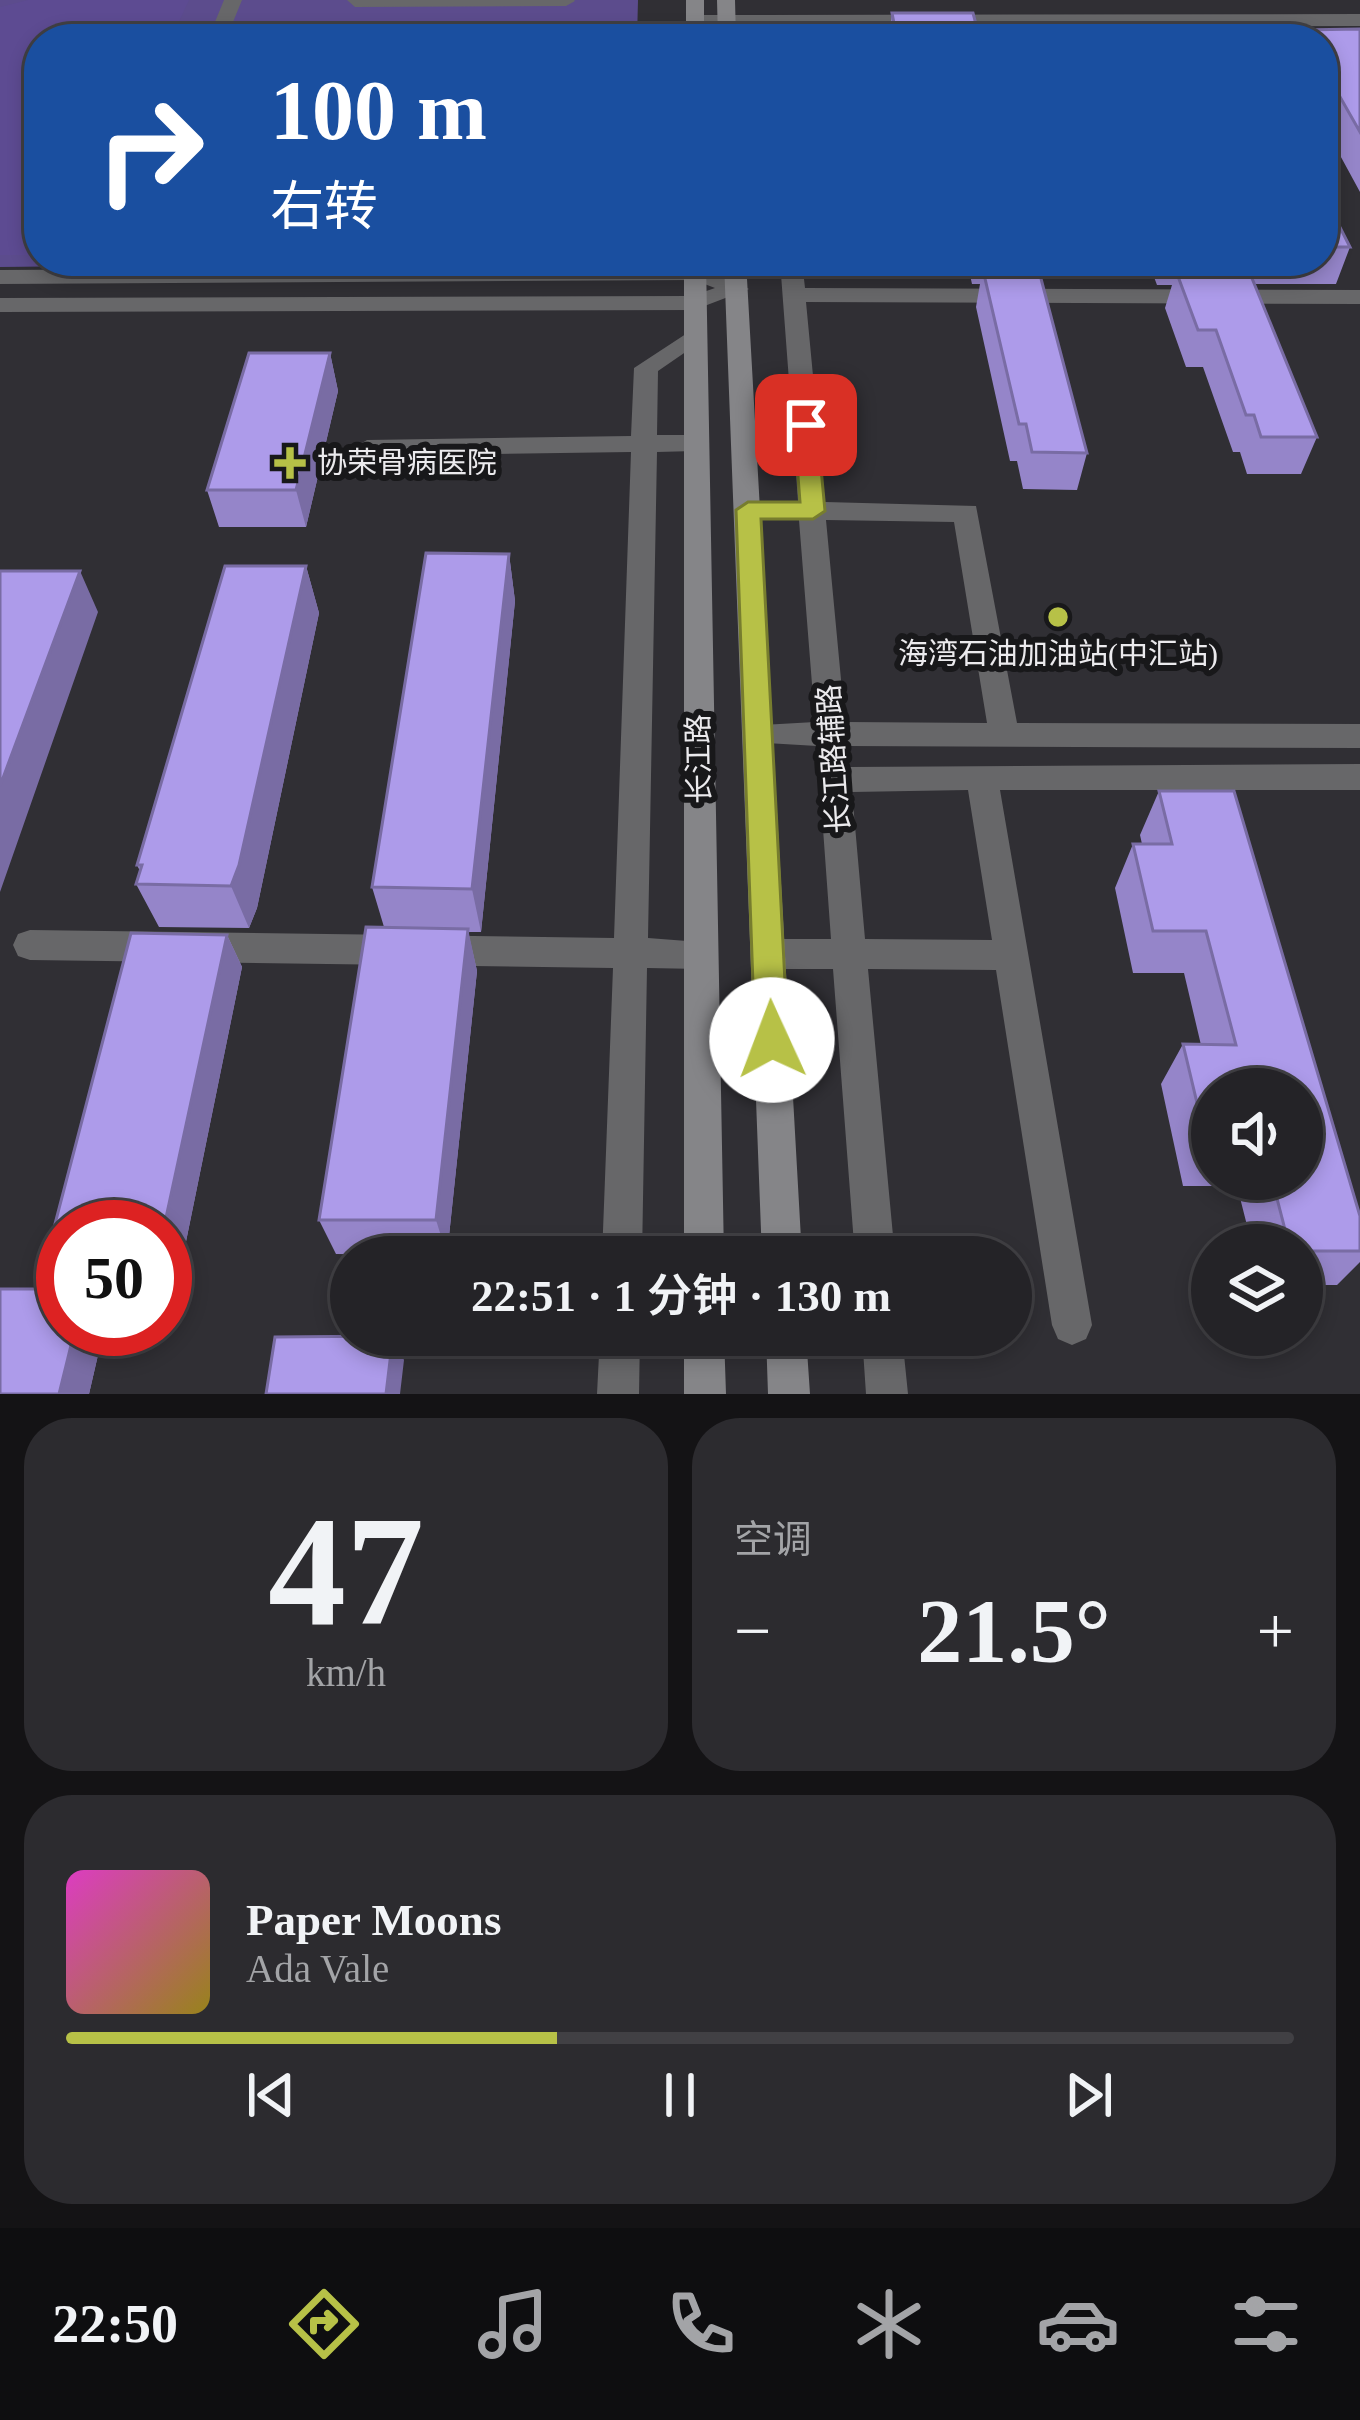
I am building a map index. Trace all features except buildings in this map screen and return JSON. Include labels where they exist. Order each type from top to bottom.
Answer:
[{"type":"main road","name":"长江路","points":[[736,276],[781,1236]]},
{"type":"main road","name":"长江路","points":[[695,293],[704,1236]]},
{"type":"main road","points":[[704,1356],[705,1394]]},
{"type":"main road","points":[[787,1356],[788,1394]]},
{"type":"street","points":[[355,1],[566,1]]},
{"type":"street","points":[[695,20],[1360,20]]},
{"type":"street","points":[[0,277],[30,276]]},
{"type":"street","points":[[407,276],[695,293]]},
{"type":"street","points":[[0,305],[695,293],[734,276]]},
{"type":"street","name":"长江路辅路","points":[[792,276],[873,1236]]},
{"type":"street","points":[[623,1236],[646,368],[695,293]]},
{"type":"street","points":[[794,296],[1360,297]]},
{"type":"street","points":[[367,448],[695,443]]},
{"type":"street","points":[[748,510],[966,513],[1004,734]]},
{"type":"street","points":[[758,734],[1360,736]]},
{"type":"street","points":[[982,777],[1072,1325]]},
{"type":"street","points":[[835,780],[1360,777]]},
{"type":"street","points":[[30,945],[701,954]]},
{"type":"street","points":[[768,953],[1011,955]]},
{"type":"street","points":[[618,1394],[619,1356]]},
{"type":"street","points":[[884,1356],[887,1394]]},
{"type":"shaded area","points":[[0,0],[638,0],[637,24],[24,24],[24,267],[0,267]]},
{"type":"shaded area","points":[[28,0],[189,0],[178,24],[24,24],[24,255],[0,255],[0,7]]},
{"type":"place","name":"协荣骨病医院","points":[[290,463]]},
{"type":"place","name":"海湾石油加油站(中汇站)","points":[[1058,617]]},
{"type":"route","points":[[772,1040],[748,510],[813,511],[806,425]]}]
